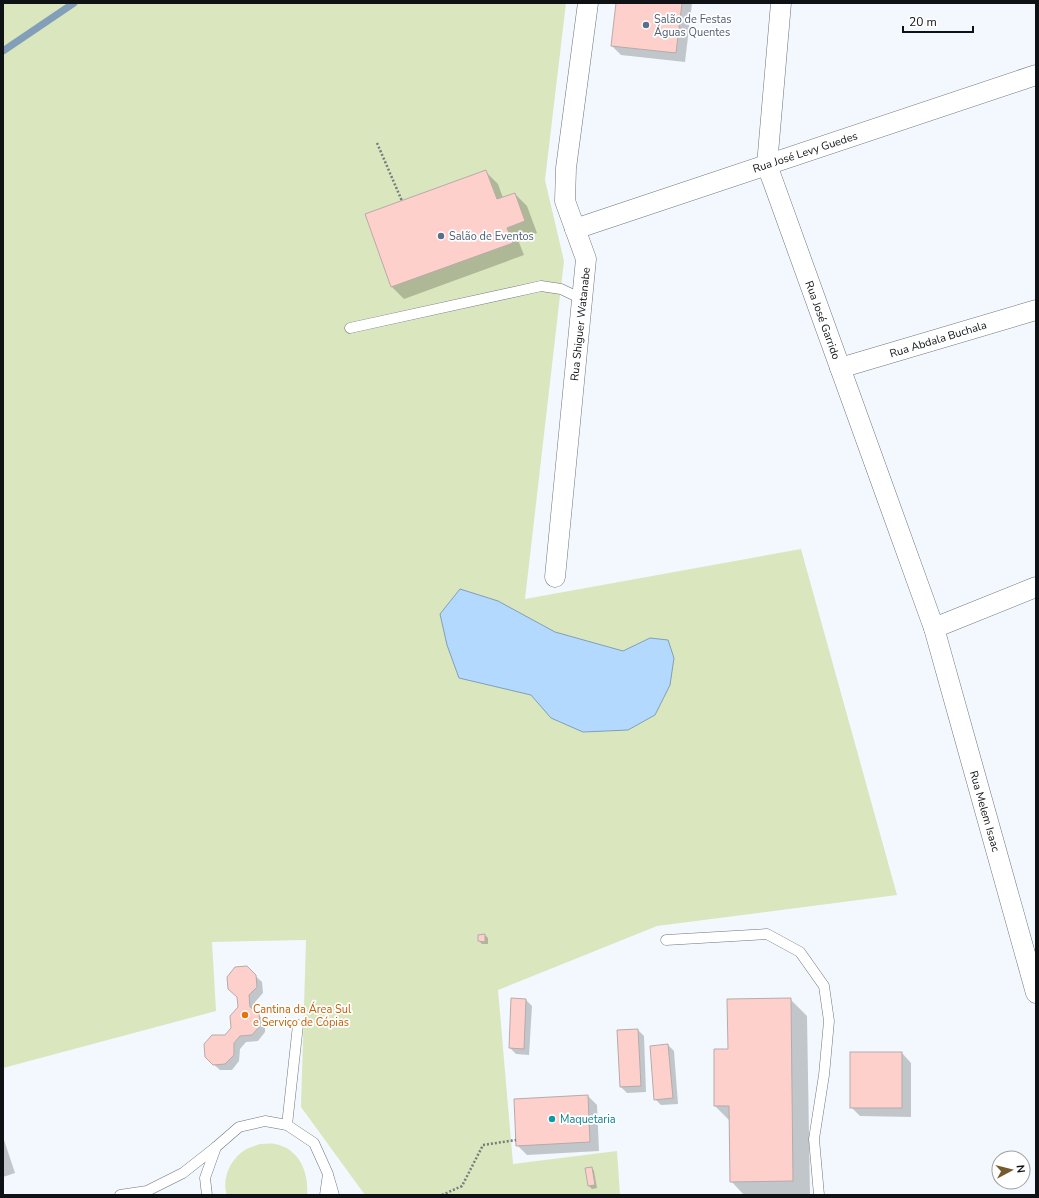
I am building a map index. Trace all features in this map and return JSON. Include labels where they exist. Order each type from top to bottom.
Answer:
[{"type":"street","name":"Rua Shiguer Watanabe","points":[[555,577],[586,259],[565,201],[566,168],[588,3]]},
{"type":"street","name":"Rua José Garrido","points":[[781,3],[767,165],[934,628]]},
{"type":"street","name":"Rua José Levy Guedes","points":[[575,229],[1036,75]]},
{"type":"street","name":"Rua Abdala Buchala","points":[[840,368],[1036,310]]},
{"type":"street","points":[[934,628],[1036,588]]},
{"type":"street","name":"Rua Melem Isaac","points":[[934,628],[1036,992]]},
{"type":"lane","points":[[350,328],[541,286],[561,289],[582,299]]},
{"type":"lane","points":[[666,940],[767,934],[800,952],[824,986],[829,1021],[824,1074],[814,1139],[819,1195]]},
{"type":"lane","points":[[287,1125],[298,1025]]},
{"type":"lane","points":[[120,1195],[147,1191],[183,1173],[239,1127],[265,1121],[287,1125],[314,1143],[328,1174],[334,1195]]},
{"type":"lane","points":[[207,1195],[205,1178],[216,1146]]},
{"type":"lane","points":[[325,1195],[328,1174]]},
{"type":"lane","points":[[147,1191],[157,1195]]},
{"type":"path","points":[[376,144],[402,201]]},
{"type":"path","points":[[442,1195],[462,1186],[483,1145],[516,1140]]},
{"type":"green space","points":[[3,3],[566,3],[545,180],[564,261],[525,599],[801,549],[897,895],[657,926],[498,990],[513,1164],[617,1151],[620,1195],[365,1195],[301,1107],[306,940],[212,942],[216,1011],[3,1068]]},
{"type":"green space","points":[[260,1144],[273,1144],[284,1147],[297,1157],[301,1163],[306,1178],[307,1195],[227,1195],[225,1189],[226,1176],[235,1158],[250,1147]]},
{"type":"water","points":[[460,589],[498,601],[555,632],[623,651],[650,638],[668,640],[674,658],[670,685],[655,715],[628,730],[583,732],[551,718],[531,695],[459,678],[447,645],[440,614]]},
{"type":"building","name":"Salão de Festas Águas Quentes","points":[[616,3],[682,3],[676,53],[611,46]]},
{"type":"building","name":"Salão de Eventos","points":[[486,170],[497,199],[515,193],[525,221],[507,228],[513,243],[391,287],[365,214]]},
{"type":"building","points":[[485,934],[485,942],[478,941],[478,935]]},
{"type":"building","name":"Cantina da Área Sul e Serviço de Cópias","points":[[247,966],[256,975],[257,987],[249,995],[250,1007],[259,1014],[260,1026],[252,1035],[240,1036],[234,1043],[234,1055],[225,1064],[213,1065],[205,1057],[204,1044],[212,1035],[225,1035],[231,1028],[230,1016],[238,1007],[237,997],[228,989],[227,977],[235,967]]},
{"type":"building","points":[[511,998],[526,999],[524,1049],[509,1048]]},
{"type":"building","points":[[791,998],[793,1181],[730,1182],[729,1106],[714,1106],[714,1049],[728,1049],[727,999]]},
{"type":"building","points":[[638,1029],[641,1086],[620,1087],[617,1030]]},
{"type":"building","points":[[668,1044],[673,1098],[654,1100],[650,1046]]},
{"type":"building","points":[[850,1052],[902,1052],[902,1108],[850,1108]]},
{"type":"building","name":"Maquetaria","points":[[588,1095],[590,1142],[516,1146],[514,1099]]},
{"type":"building","points":[[592,1167],[595,1185],[588,1186],[585,1168]]},
{"type":"waterway","points":[[3,51],[74,3]]},
{"type":"place","name":"Salão de Festas Águas Quentes","points":[[646,25]]},
{"type":"place","name":"Salão de Eventos","points":[[441,236]]},
{"type":"place","name":"Cantina da Área Sul e Serviço de Cópias","points":[[245,1015]]},
{"type":"place","name":"Maquetaria","points":[[552,1119]]}]
